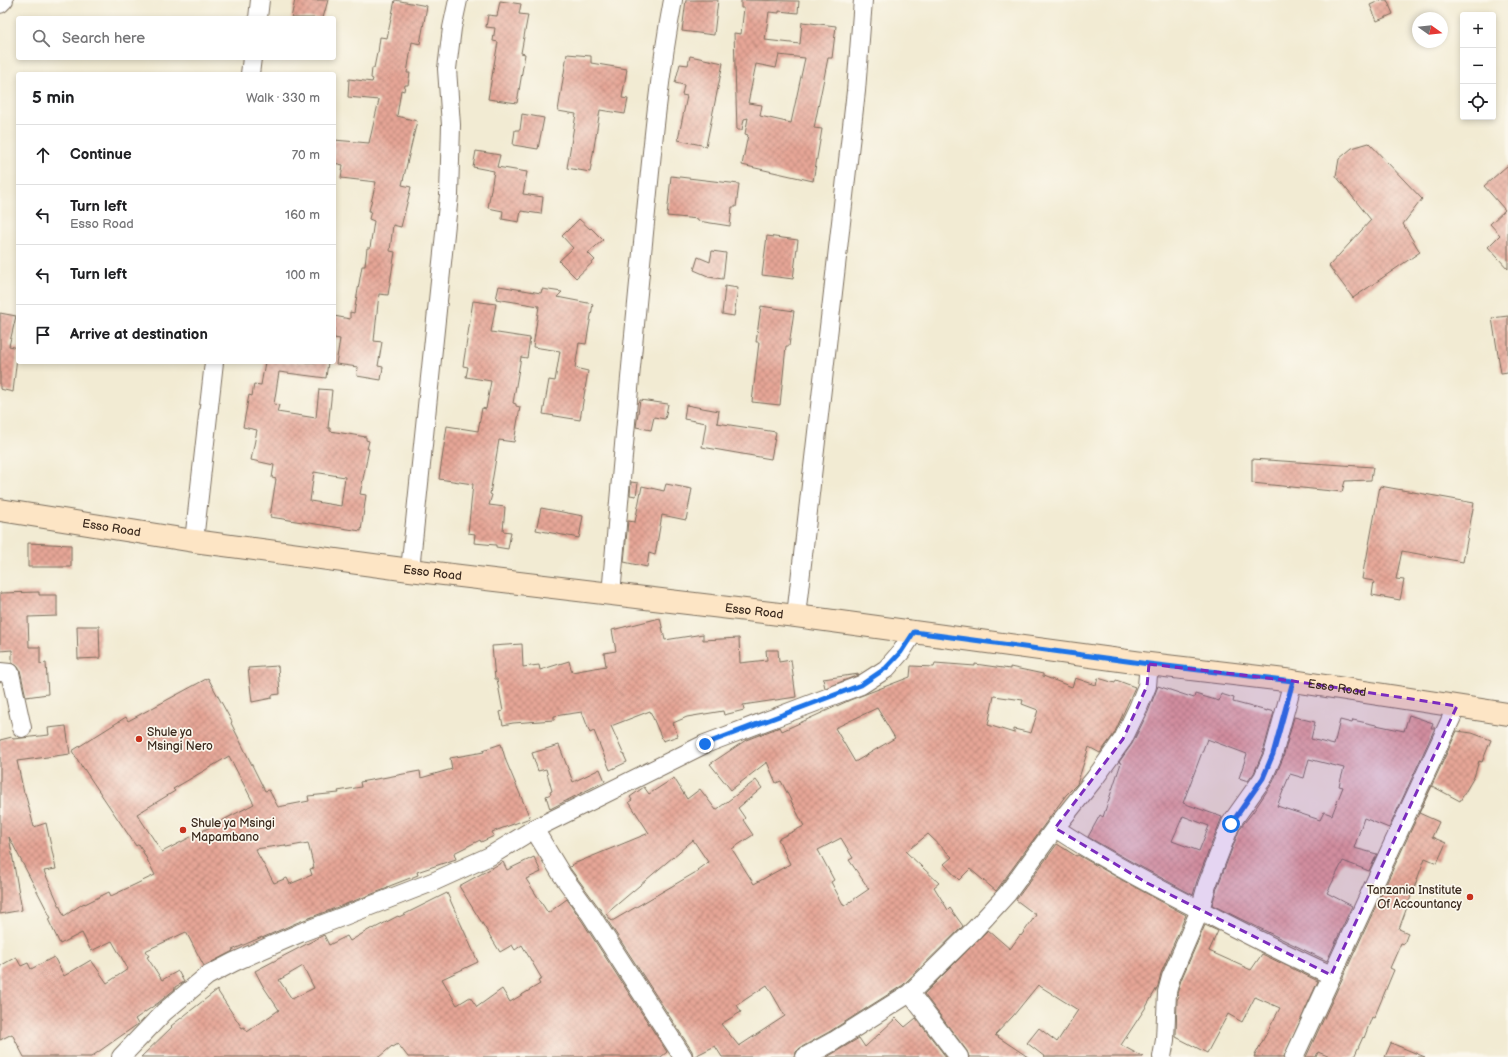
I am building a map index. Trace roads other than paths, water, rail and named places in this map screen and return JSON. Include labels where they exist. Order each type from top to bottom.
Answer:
[{"type":"street","points":[[0,4],[4,0]]},
{"type":"street","points":[[258,16],[260,0]]},
{"type":"street","points":[[410,570],[450,195],[451,126],[447,69],[452,28],[458,0]]},
{"type":"street","points":[[611,595],[626,412],[650,178],[665,45],[673,0]]},
{"type":"street","points":[[796,616],[856,91],[863,0]]},
{"type":"street","points":[[250,72],[252,60]]},
{"type":"street","points":[[194,541],[214,364]]},
{"type":"street","name":"Esso Road","points":[[0,510],[194,541],[410,570],[796,616],[1149,664],[1293,681],[1508,714]]},
{"type":"street","points":[[124,1056],[164,1012],[207,976],[234,962],[300,933],[435,882],[490,856],[534,829],[705,744],[861,685],[886,668],[901,652],[914,632]]},
{"type":"street","points":[[805,1057],[834,1041],[910,993],[974,930],[1007,894],[1123,739],[1147,686],[1149,664]]},
{"type":"street","points":[[0,672],[10,673],[22,728]]},
{"type":"street","points":[[1162,1057],[1165,1040],[1167,992],[1178,958],[1200,910],[1207,885],[1231,824],[1263,778],[1273,754],[1293,681]]},
{"type":"street","points":[[1294,1057],[1457,706]]},
{"type":"street","points":[[1055,828],[1124,870],[1270,947],[1331,975]]},
{"type":"street","points":[[534,829],[562,876],[595,921],[683,1057]]},
{"type":"street","points":[[910,993],[959,1057]]},
{"type":"place","name":"Shule ya Msingi Nero","points":[[139,739]]},
{"type":"place","name":"Shule ya Msingi Mapambano","points":[[183,830]]},
{"type":"place","name":"Tanzania Institute Of Accountancy","points":[[1470,897]]}]
